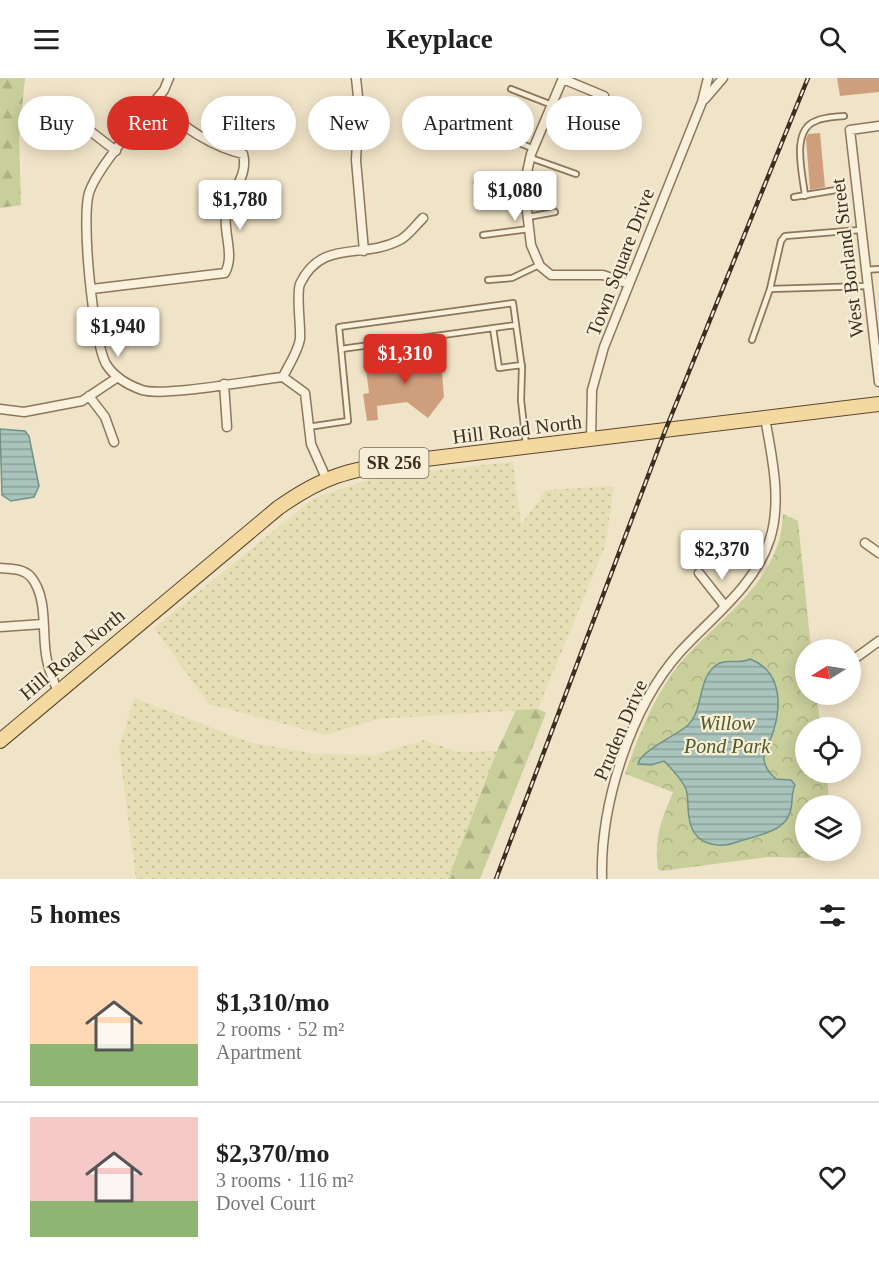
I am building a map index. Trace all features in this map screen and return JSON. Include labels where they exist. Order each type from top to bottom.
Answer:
[{"type":"main road","name":"Hill Road North","points":[[0,741],[278,508],[326,478],[365,467],[879,404]]},
{"type":"street","points":[[158,96],[169,78]]},
{"type":"street","points":[[356,78],[359,106],[356,160],[364,251]]},
{"type":"street","points":[[556,96],[563,78],[604,96]]},
{"type":"street","name":"Town Square Drive","points":[[591,440],[592,390],[629,284],[702,102],[708,78]]},
{"type":"street","name":"Town Square Drive","points":[[702,102],[723,78]]},
{"type":"street","points":[[534,149],[546,119]]},
{"type":"street","name":"West Borland Street","points":[[879,126],[850,130],[879,382]]},
{"type":"street","points":[[92,289],[225,273],[231,263],[226,212],[246,167],[243,154],[212,144],[189,127]]},
{"type":"street","points":[[95,135],[116,151],[89,192],[84,216],[98,341],[106,364],[122,382],[145,391],[283,377],[305,393],[308,427],[315,456],[326,478]]},
{"type":"street","points":[[534,150],[524,186],[531,245],[539,265],[551,275],[603,275],[629,284]]},
{"type":"street","points":[[283,377],[300,343],[299,287],[312,264],[331,255],[364,251],[401,240],[423,218]]},
{"type":"street","points":[[0,409],[33,410],[82,401],[118,377]]},
{"type":"street","points":[[224,384],[227,427]]},
{"type":"street","points":[[89,396],[105,417],[114,442]]},
{"type":"street","name":"Pruden Drive","points":[[602,879],[602,836],[609,801],[642,711],[666,669],[755,571],[773,526],[775,490],[765,418]]},
{"type":"street","points":[[866,543],[879,553]]},
{"type":"street","points":[[0,568],[19,569],[30,576],[40,597],[47,661],[57,692]]},
{"type":"street","points":[[699,573],[725,606]]},
{"type":"street","points":[[0,627],[43,624]]},
{"type":"street","points":[[861,654],[879,641]]},
{"type":"lane","points":[[511,89],[546,103]]},
{"type":"lane","points":[[805,196],[801,147],[805,131],[815,121],[844,116]]},
{"type":"lane","points":[[531,158],[576,174]]},
{"type":"lane","points":[[477,182],[524,186]]},
{"type":"lane","points":[[794,197],[842,189]]},
{"type":"lane","points":[[528,217],[555,212]]},
{"type":"lane","points":[[483,235],[529,229]]},
{"type":"lane","points":[[752,340],[770,289],[781,241],[785,236],[860,230]]},
{"type":"lane","points":[[488,280],[524,274],[539,265]]},
{"type":"lane","points":[[865,270],[879,269]]},
{"type":"lane","points":[[770,289],[867,286]]},
{"type":"lane","points":[[308,427],[348,421],[339,327],[513,303],[522,365],[521,400],[526,448]]},
{"type":"lane","points":[[341,349],[516,325]]},
{"type":"lane","points":[[493,328],[499,368],[522,365]]},
{"type":"shaded area","points":[[513,462],[521,525],[546,490],[614,486],[605,546],[538,709],[378,719],[326,735],[209,704],[154,628],[314,498],[380,476]]},
{"type":"shaded area","points":[[134,698],[252,743],[315,754],[376,755],[424,740],[459,752],[497,751],[448,879],[136,879],[119,748]]},
{"type":"green space","points":[[0,78],[25,78],[23,96],[18,96],[21,205],[0,208]]},
{"type":"green space","name":"Willow Pond Park","points":[[783,514],[798,521],[810,639],[795,639],[795,705],[818,705],[819,717],[795,717],[795,783],[828,783],[828,795],[795,795],[795,858],[768,857],[661,871],[658,869],[658,838],[673,792],[625,774],[640,734],[666,683],[690,653],[758,581],[771,561],[779,539]]},
{"type":"green space","points":[[538,709],[546,713],[480,879],[448,879],[497,751],[516,710]]},
{"type":"water","points":[[0,429],[25,431],[29,436],[39,486],[34,497],[11,501],[2,495]]},
{"type":"water","points":[[750,659],[768,671],[776,688],[778,708],[764,762],[776,779],[791,780],[795,785],[791,807],[786,821],[774,830],[729,844],[713,844],[700,838],[691,826],[686,789],[673,770],[664,761],[651,765],[638,764],[645,754],[688,725],[696,711],[705,679],[715,666],[724,662]]},
{"type":"building","points":[[837,78],[879,78],[879,92],[840,96]]},
{"type":"building","points":[[820,133],[825,187],[810,190],[806,139],[808,134]]},
{"type":"building","points":[[432,354],[433,362],[441,361],[444,397],[428,418],[407,402],[377,406],[378,420],[367,421],[363,394],[369,393],[366,369],[384,367],[383,360]]},
{"type":"railway","points":[[496,879],[665,431],[808,78]]}]
